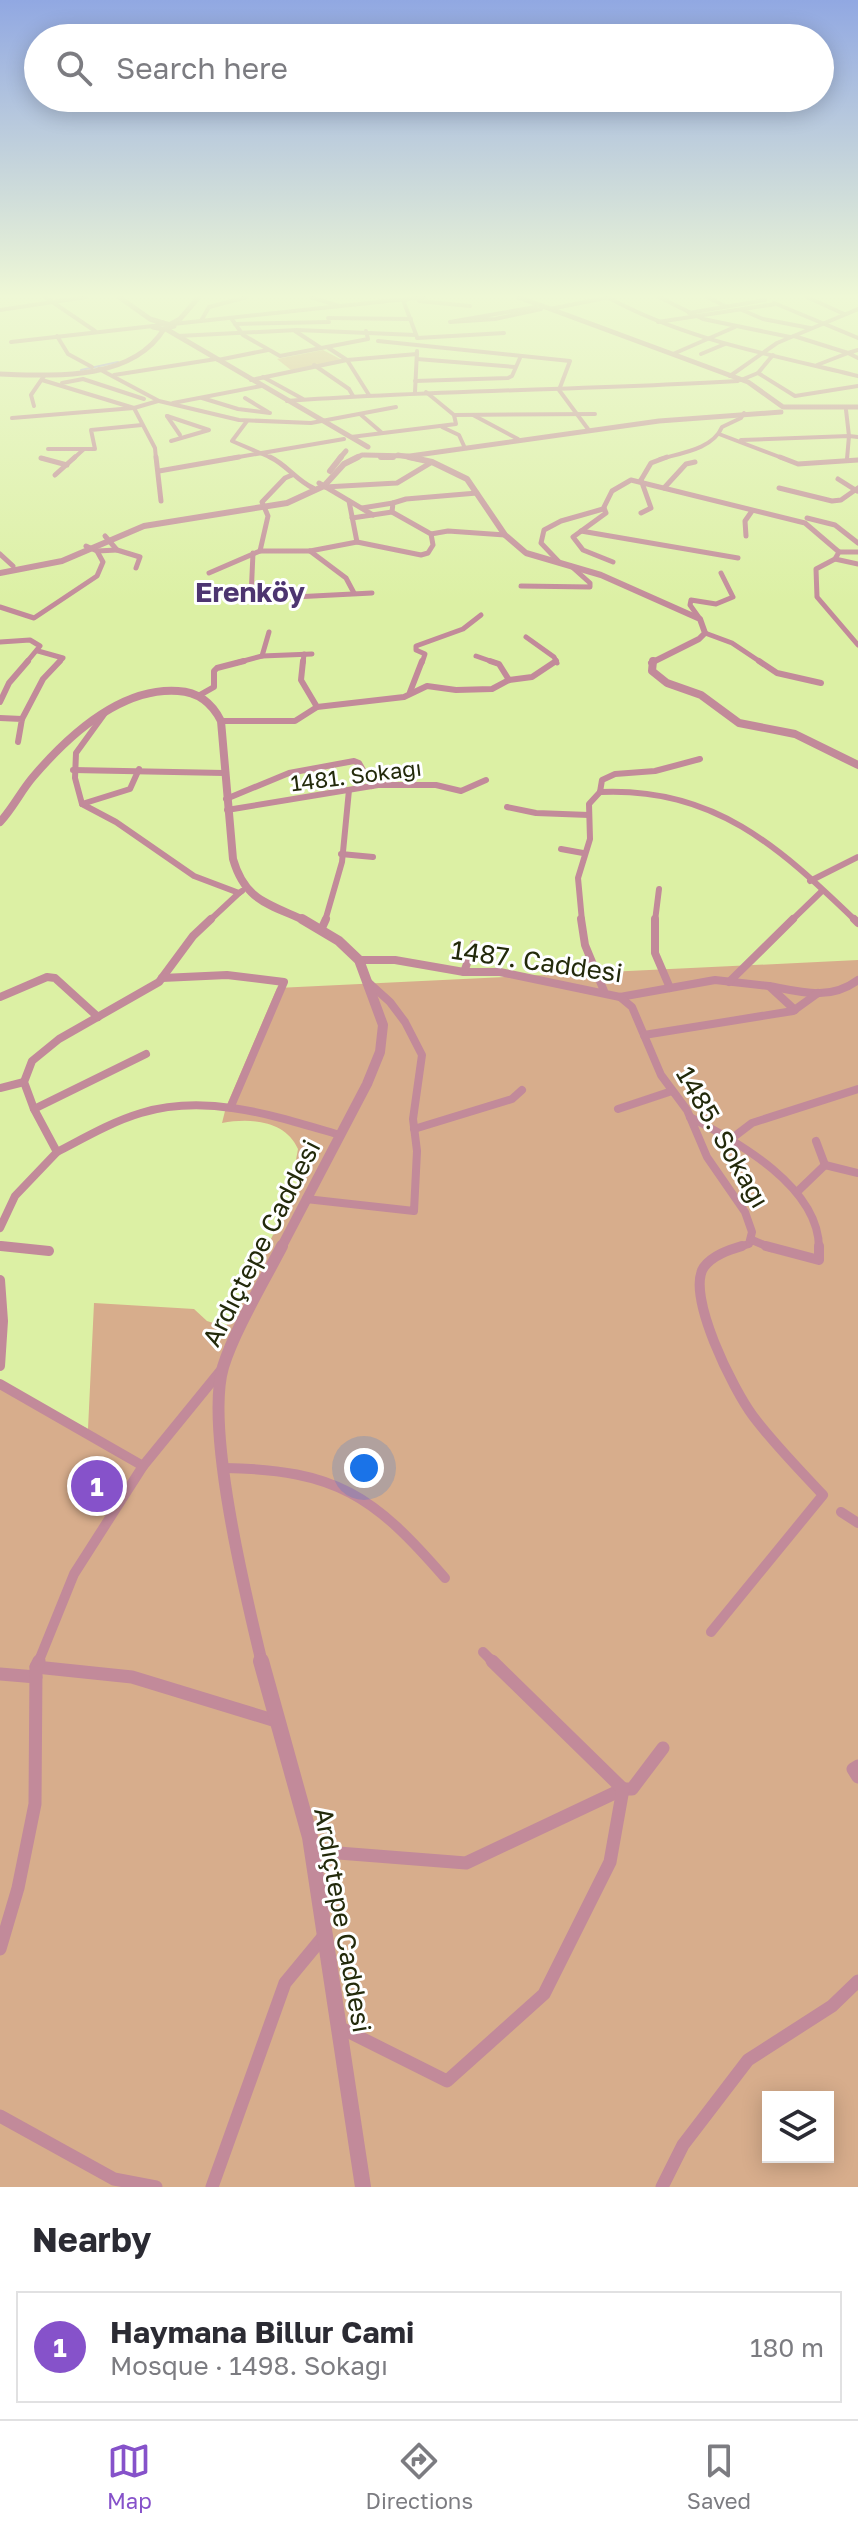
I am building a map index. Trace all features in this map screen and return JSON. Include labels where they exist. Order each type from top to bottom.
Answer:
[{"type":"street","points":[[32,399],[34,406]]},
{"type":"street","points":[[111,399],[134,408],[155,448],[161,501]]},
{"type":"street","points":[[155,399],[247,421],[322,422],[396,407]]},
{"type":"street","points":[[169,404],[192,399]]},
{"type":"street","points":[[204,399],[243,410],[270,413],[247,399]]},
{"type":"street","points":[[284,399],[369,448]]},
{"type":"street","points":[[287,401],[315,399]]},
{"type":"street","points":[[159,471],[347,436],[456,424],[454,415],[434,399]]},
{"type":"street","points":[[565,399],[588,429]]},
{"type":"street","points":[[763,399],[781,409]]},
{"type":"street","points":[[773,399],[781,409]]},
{"type":"street","points":[[773,399],[811,407]]},
{"type":"street","points":[[12,418],[134,408],[159,401]]},
{"type":"street","points":[[243,410],[255,405]]},
{"type":"street","points":[[167,416],[177,406]]},
{"type":"street","points":[[346,450],[363,455],[398,455],[698,411],[753,406],[781,409],[858,408]]},
{"type":"street","points":[[320,486],[346,450],[355,446],[389,452],[417,452],[530,441],[695,416],[811,407],[858,408]]},
{"type":"street","points":[[846,410],[849,417],[847,460]]},
{"type":"street","points":[[641,513],[651,509],[641,480],[651,463],[692,451],[744,413]]},
{"type":"street","points":[[360,414],[381,432]]},
{"type":"street","points":[[471,414],[518,439]]},
{"type":"street","points":[[454,415],[595,414]]},
{"type":"street","points":[[167,416],[209,430],[200,435],[180,435],[171,441]]},
{"type":"street","points":[[167,416],[180,435]]},
{"type":"street","points":[[247,421],[232,441],[281,462],[292,475],[320,486],[373,515]]},
{"type":"street","points":[[48,449],[95,449],[91,430],[142,425]]},
{"type":"street","points":[[441,426],[460,436],[464,446]]},
{"type":"street","points":[[719,434],[798,464],[858,460]]},
{"type":"street","points":[[200,435],[205,440]]},
{"type":"street","points":[[346,450],[347,436]]},
{"type":"street","points":[[739,440],[858,437]]},
{"type":"street","points":[[0,571],[62,561],[91,549],[107,538],[163,521],[264,507],[298,499],[320,486],[344,464],[371,451],[369,448]]},
{"type":"street","points":[[55,475],[84,449]]},
{"type":"street","points":[[417,452],[461,475],[505,535],[526,553],[611,579],[700,619]]},
{"type":"street","points":[[398,455],[430,461]]},
{"type":"street","points":[[41,458],[67,465]]},
{"type":"street","points":[[264,507],[320,486],[397,483],[430,461]]},
{"type":"street","points":[[664,488],[686,464],[695,462]]},
{"type":"street","points":[[292,475],[285,478],[263,501],[268,520],[257,552],[253,599],[372,593]]},
{"type":"street","points":[[779,488],[832,501],[841,500],[857,490],[838,479]]},
{"type":"street","points":[[560,563],[541,543],[544,530],[604,507],[612,491],[621,483],[641,480],[808,524],[839,552],[858,552]]},
{"type":"street","points":[[361,508],[406,499],[477,493]]},
{"type":"street","points":[[713,499],[726,511]]},
{"type":"street","points":[[349,501],[357,542]]},
{"type":"street","points":[[392,512],[393,503]]},
{"type":"street","points":[[604,507],[606,513],[573,537],[577,544],[613,562]]},
{"type":"street","points":[[746,536],[745,525],[752,511]]},
{"type":"street","points":[[352,518],[392,512],[431,534],[448,531],[505,535]]},
{"type":"street","points":[[807,518],[835,525],[858,543]]},
{"type":"street","points":[[581,531],[738,558]]},
{"type":"street","points":[[209,573],[257,552],[310,551],[357,542],[424,555],[430,552],[433,545],[431,534]]},
{"type":"street","points":[[107,538],[117,550]]},
{"type":"street","points":[[0,607],[34,618],[97,576],[103,562],[91,549]]},
{"type":"street","points":[[0,571],[91,549],[117,550],[140,557],[136,568]]},
{"type":"street","points":[[310,551],[346,578],[354,593]]},
{"type":"street","points":[[839,552],[835,559],[816,569],[817,597],[858,645]]},
{"type":"street","points":[[0,554],[13,566]]},
{"type":"street","points":[[835,559],[858,564]]},
{"type":"street","points":[[521,586],[590,587],[590,583],[570,565]]},
{"type":"street","points":[[721,573],[733,597],[716,604],[691,600],[690,605],[704,624],[705,633],[695,645],[654,659],[650,666],[652,671],[667,683],[701,695],[739,723],[795,734],[858,765]]},
{"type":"street","points":[[410,693],[425,654],[416,650],[416,646],[463,629],[481,615]]},
{"type":"street","points":[[262,656],[269,632]]},
{"type":"street","points":[[705,633],[732,643],[777,673],[821,683]]},
{"type":"street","points":[[221,721],[288,722],[302,719],[317,707],[404,697],[427,686],[485,691],[509,680],[532,677],[557,663],[554,657],[526,637]]},
{"type":"street","points":[[0,642],[33,641],[40,646],[9,683],[0,702]]},
{"type":"street","points":[[18,742],[22,719],[43,679],[62,659],[61,655],[38,651]]},
{"type":"street","points":[[198,696],[214,687],[214,671],[217,668],[262,656],[308,654],[301,680],[317,707]]},
{"type":"street","points":[[476,656],[499,664],[509,680]]},
{"type":"street","points":[[0,822],[50,759],[76,732],[105,713],[157,691],[178,690],[198,696],[211,705],[221,721],[226,804],[233,859],[242,891]]},
{"type":"street","points":[[105,713],[103,719],[77,745],[73,777],[82,804],[116,822],[194,876],[242,891]]},
{"type":"street","points":[[0,718],[22,719]]},
{"type":"street","points":[[604,991],[585,945],[579,903],[578,878],[583,853],[590,839],[589,804],[600,792],[602,780],[615,774],[655,771],[700,759]]},
{"type":"street","points":[[226,804],[289,773],[354,761],[359,763],[372,786]]},
{"type":"street","points":[[82,804],[130,789],[139,769]]},
{"type":"street","points":[[73,770],[224,773]]},
{"type":"street","name":"1481. Sokağı","points":[[226,804],[372,786],[440,783],[461,791],[486,780]]},
{"type":"street","points":[[321,930],[331,908],[349,817],[349,790]]},
{"type":"street","points":[[600,792],[646,790],[694,800],[749,831],[858,923]]},
{"type":"street","points":[[507,807],[536,813],[589,815]]},
{"type":"street","points":[[561,849],[583,853]]},
{"type":"street","points":[[341,854],[373,857]]},
{"type":"street","points":[[810,881],[858,857]]},
{"type":"street","points":[[659,889],[653,951],[658,970],[670,988]]},
{"type":"street","points":[[57,1152],[34,1109],[24,1082],[32,1061],[59,1039],[162,978],[193,936],[242,891]]},
{"type":"street","name":"Ardıçtepe Caddesi","points":[[242,891],[321,930],[339,941],[359,960],[383,1025],[383,1039],[367,1084],[223,1368],[220,1394],[225,1468],[248,1606],[312,1850],[363,2187]]},
{"type":"street","points":[[729,982],[822,891]]},
{"type":"street","points":[[464,972],[474,944]]},
{"type":"street","name":"1487. Caddesi","points":[[359,960],[395,960],[464,972],[500,972],[604,991],[620,997],[715,980],[818,993]]},
{"type":"street","points":[[162,978],[227,975],[284,982],[231,1106]]},
{"type":"street","points":[[0,997],[47,977],[55,978],[98,1017]]},
{"type":"street","points":[[306,1199],[414,1211],[417,1151],[415,1088],[422,1055],[405,1022],[390,1002],[369,983]]},
{"type":"street","points":[[644,1035],[795,1010],[818,993],[841,993],[856,983]]},
{"type":"street","points":[[769,986],[795,1010]]},
{"type":"street","name":"1485. Sokağı","points":[[620,997],[632,1007],[661,1075],[690,1117],[707,1157],[745,1212],[752,1240],[714,1257],[703,1267],[698,1289],[706,1319],[746,1407],[823,1495],[711,1632]]},
{"type":"street","points":[[34,1109],[146,1054]]},
{"type":"street","points":[[0,1088],[24,1082]]},
{"type":"street","points":[[731,1139],[752,1123],[858,1089]]},
{"type":"street","points":[[414,1129],[512,1099],[522,1090]]},
{"type":"street","points":[[618,1109],[672,1091]]},
{"type":"street","points":[[0,1228],[2,1216],[20,1191],[57,1152],[141,1113],[168,1107],[231,1106],[340,1135]]},
{"type":"street","points":[[690,1117],[731,1139],[798,1191],[817,1229],[821,1244],[819,1260],[775,1250],[752,1240]]},
{"type":"street","points":[[816,1141],[825,1165]]},
{"type":"street","points":[[798,1191],[825,1165]]},
{"type":"street","points":[[825,1165],[858,1173]]},
{"type":"street","points":[[0,1246],[49,1251]]},
{"type":"street","points":[[0,1280],[3,1321],[0,1366]]},
{"type":"street","points":[[0,1949],[18,1888],[35,1804],[36,1672],[74,1574],[143,1466],[223,1368]]},
{"type":"street","points":[[0,1384],[143,1466]]},
{"type":"street","points":[[225,1468],[265,1468],[331,1484],[372,1504],[407,1535],[445,1578]]},
{"type":"street","points":[[841,1512],[858,1523]]},
{"type":"street","points":[[483,1652],[623,1789]]},
{"type":"street","points":[[0,1674],[36,1672],[132,1677],[276,1721]]},
{"type":"street","points":[[312,1850],[466,1863],[623,1789],[632,1789],[663,1748]]},
{"type":"street","points":[[858,1766],[853,1769],[858,1777]]},
{"type":"street","points":[[340,2028],[447,2081],[544,1994],[610,1862],[623,1789]]},
{"type":"street","points":[[212,2187],[285,1983],[326,1933]]},
{"type":"street","points":[[662,2187],[683,2145],[748,2060],[832,2006],[858,1981]]},
{"type":"street","points":[[0,2116],[114,2179],[156,2187]]},
{"type":"shaded area","points":[[858,960],[858,2187],[0,2187],[0,1384],[88,1429],[94,1303],[194,1309],[207,1321],[226,1327],[298,1186],[294,1171],[298,1149],[285,1132],[266,1123],[222,1123],[277,988]]},
{"type":"place","name":"Haymana Billur Cami","points":[[97,1486]]},
{"type":"district","name":"Erenköy","points":[[250,591]]}]
